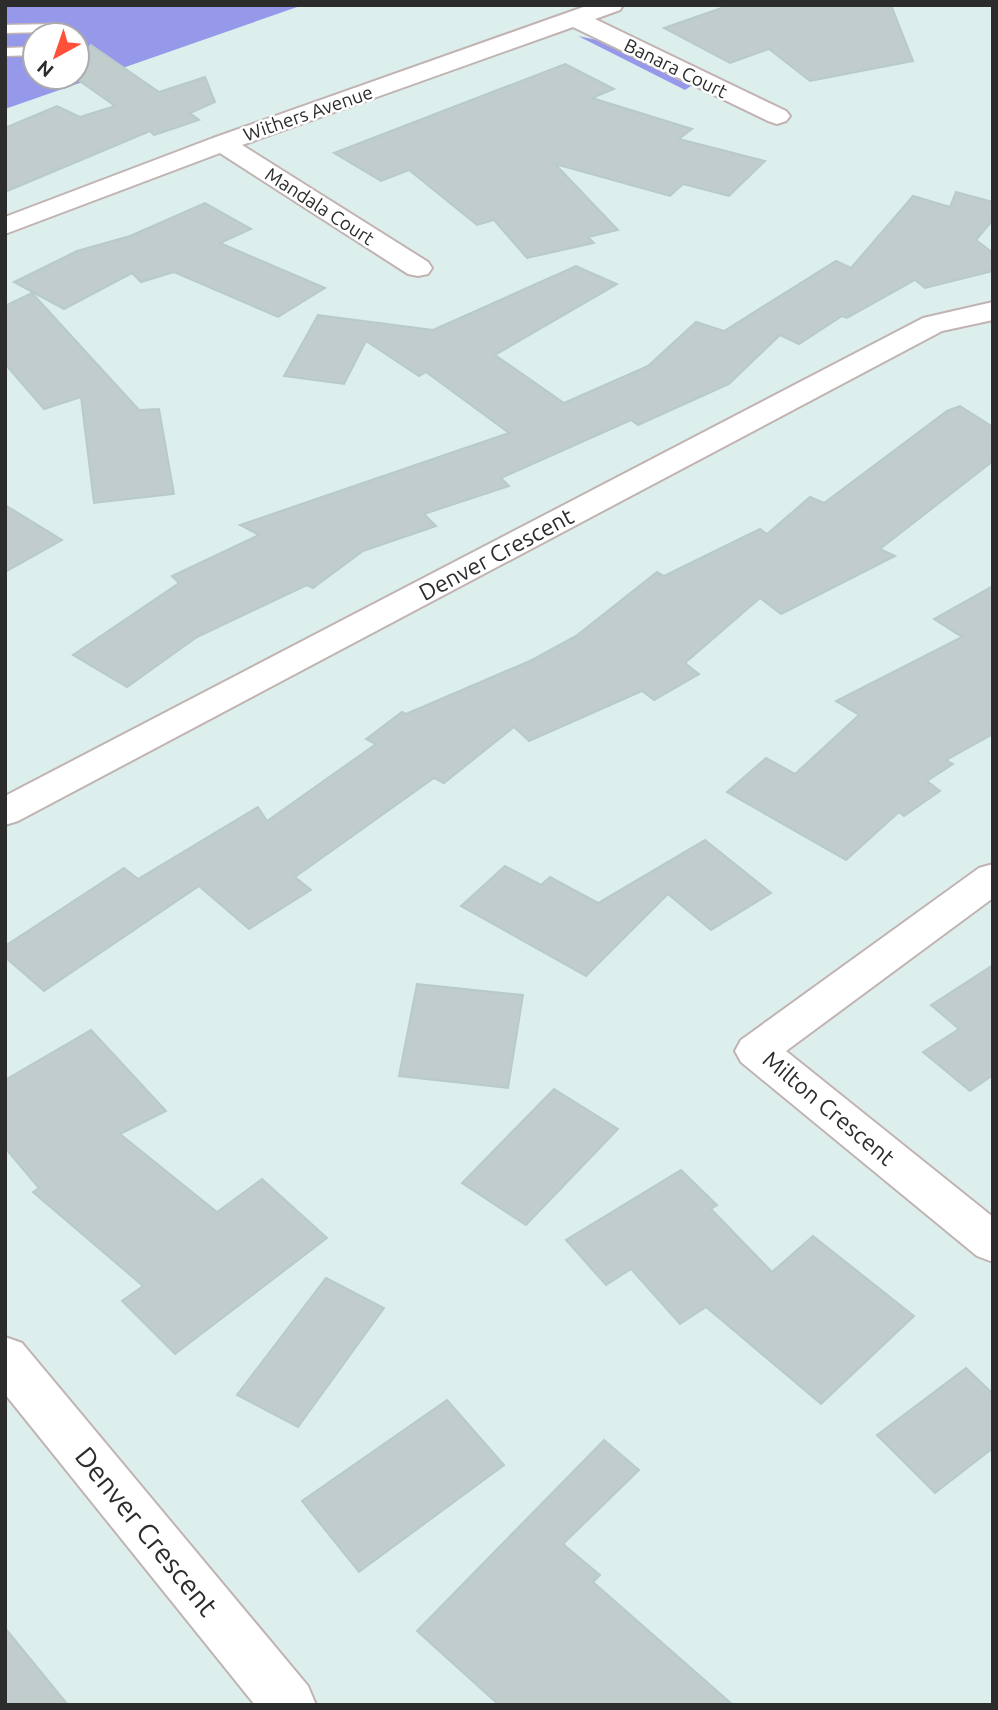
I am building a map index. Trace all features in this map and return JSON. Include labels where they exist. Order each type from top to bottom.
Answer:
[{"type":"street","name":"Withers Avenue","points":[[5,226],[222,144],[612,5]]},
{"type":"street","name":"Banara Court","points":[[576,19],[777,116]]},
{"type":"street","name":"Mandala Court","points":[[222,144],[418,268]]},
{"type":"street","name":"Denver Crescent","points":[[5,813],[933,324],[993,311]]},
{"type":"street","name":"Milton Crescent","points":[[993,878],[756,1051],[993,1243]]},
{"type":"street","name":"Denver Crescent","points":[[5,1358],[289,1705]]},
{"type":"shaded area","points":[[5,5],[303,5],[91,79],[91,21],[21,21],[21,91],[57,91],[5,109]]},
{"type":"shaded area","points":[[578,36],[597,40],[691,86],[685,90]]},
{"type":"building","points":[[730,5],[891,5],[913,61],[810,81],[769,49],[730,63],[664,28]]},
{"type":"building","points":[[91,45],[159,92],[205,77],[215,102],[190,113],[199,120],[154,135],[150,131],[5,192],[5,128],[57,106],[80,117],[115,106],[91,89]]},
{"type":"building","points":[[565,64],[614,89],[592,98],[692,129],[679,139],[765,161],[729,196],[683,184],[670,196],[555,164],[618,230],[588,237],[594,243],[527,258],[494,220],[477,225],[409,170],[381,181],[334,153]]},
{"type":"building","points":[[956,192],[993,202],[993,220],[976,240],[993,253],[993,271],[925,288],[915,280],[847,318],[842,316],[799,344],[780,335],[729,384],[638,425],[631,420],[501,478],[509,486],[424,514],[436,526],[363,551],[313,588],[307,585],[197,637],[127,687],[73,655],[179,583],[172,576],[259,535],[240,525],[509,433],[426,372],[419,376],[366,341],[344,384],[284,376],[318,315],[433,330],[576,266],[617,284],[495,355],[564,403],[648,366],[696,322],[724,331],[836,261],[851,268],[913,196],[950,207]]},
{"type":"building","points":[[205,203],[251,229],[220,243],[325,288],[278,317],[174,272],[141,282],[132,273],[64,309],[14,282],[77,251],[130,236]]},
{"type":"building","points":[[32,293],[139,410],[159,409],[174,494],[94,503],[81,397],[44,409],[5,364],[5,306]]},
{"type":"building","points":[[960,406],[993,427],[993,461],[880,549],[895,556],[781,614],[760,598],[685,663],[699,674],[654,700],[642,691],[529,741],[514,727],[444,783],[434,778],[295,877],[311,890],[249,929],[199,886],[44,991],[5,957],[5,946],[124,868],[138,879],[258,807],[267,821],[376,744],[366,739],[402,712],[406,714],[532,660],[576,636],[657,572],[664,576],[760,529],[767,534],[810,497],[824,503],[947,411]]},
{"type":"building","points":[[5,505],[62,540],[5,572]]},
{"type":"building","points":[[993,586],[993,734],[946,760],[953,764],[927,781],[940,791],[904,816],[899,812],[846,860],[727,792],[766,758],[795,774],[859,715],[836,701],[962,637],[934,619]]},
{"type":"building","points":[[705,840],[771,893],[711,930],[668,894],[586,976],[461,906],[505,866],[541,885],[550,877],[598,903]]},
{"type":"building","points":[[993,965],[993,1075],[970,1091],[923,1052],[959,1029],[931,1005]]},
{"type":"building","points":[[417,984],[523,995],[508,1088],[399,1076]]},
{"type":"building","points":[[91,1030],[166,1111],[120,1134],[217,1212],[262,1179],[327,1238],[175,1354],[122,1301],[143,1286],[33,1192],[39,1188],[5,1148],[5,1080]]},
{"type":"building","points":[[554,1089],[618,1129],[526,1225],[462,1183]]},
{"type":"building","points":[[681,1170],[717,1205],[711,1209],[772,1272],[813,1236],[914,1316],[821,1404],[706,1307],[680,1324],[631,1269],[606,1285],[566,1240]]},
{"type":"building","points":[[326,1278],[384,1308],[298,1427],[237,1395]]},
{"type":"building","points":[[966,1368],[993,1394],[993,1448],[935,1493],[877,1435]]},
{"type":"building","points":[[447,1400],[504,1465],[359,1572],[302,1501]]},
{"type":"building","points":[[604,1440],[639,1470],[563,1544],[600,1575],[593,1582],[733,1705],[499,1705],[417,1631]]},
{"type":"building","points":[[5,1628],[68,1705],[5,1705]]}]
